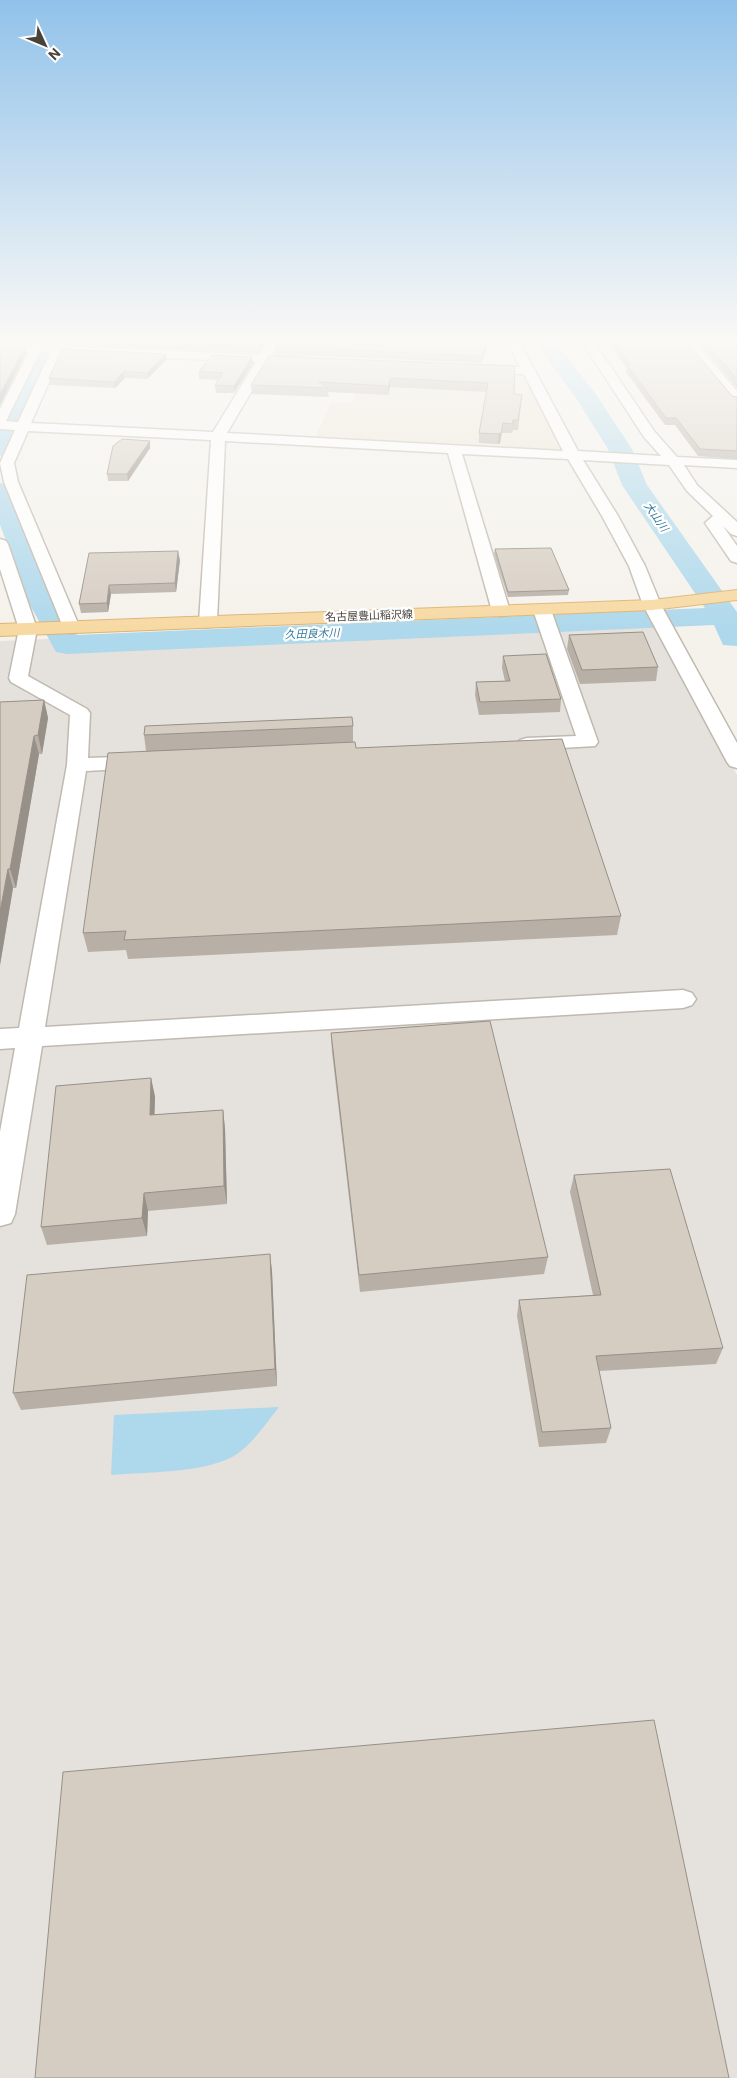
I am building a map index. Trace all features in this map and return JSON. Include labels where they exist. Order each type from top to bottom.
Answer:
[{"type":"main road","name":"名古屋豊山稲沢線","points":[[0,630],[502,611],[545,617],[658,615],[673,603],[737,595]]},
{"type":"street","points":[[19,436],[7,463],[11,482],[71,628]]},
{"type":"street","points":[[208,622],[218,436],[737,464]]},
{"type":"street","points":[[564,436],[610,516],[636,566],[658,615],[737,762]]},
{"type":"street","points":[[650,436],[686,481],[737,532]]},
{"type":"street","points":[[454,450],[502,611]]},
{"type":"street","points":[[725,520],[716,520],[713,523],[737,558]]},
{"type":"street","points":[[0,544],[29,629],[18,678],[80,713],[77,765],[0,1214]]},
{"type":"street","points":[[510,745],[588,742],[545,617]]},
{"type":"street","points":[[77,765],[165,761]]},
{"type":"street","points":[[0,1039],[683,999]]},
{"type":"shaded area","points":[[316,436],[559,436],[567,451]]},
{"type":"shaded area","points":[[653,614],[737,775],[737,2078],[0,2078],[0,641]]},
{"type":"water","points":[[279,1407],[246,1447],[232,1457],[220,1462],[190,1469],[111,1475],[114,1415]]},
{"type":"building","points":[[690,436],[737,436],[737,451],[700,449]]},
{"type":"building","points":[[122,439],[150,441],[127,474],[107,474],[113,446]]},
{"type":"building","points":[[551,548],[569,590],[508,592],[495,549]]},
{"type":"building","points":[[178,551],[175,583],[109,585],[107,603],[79,604],[89,553]]},
{"type":"building","points":[[643,632],[658,667],[582,670],[569,635]]},
{"type":"building","points":[[546,654],[561,699],[480,702],[476,682],[510,681],[503,656]]},
{"type":"building","points":[[44,700],[38,735],[34,736],[10,869],[8,869],[0,912],[0,702]]},
{"type":"building","points":[[352,717],[353,726],[144,735],[145,726]]},
{"type":"building","points":[[562,739],[621,916],[124,940],[126,931],[83,933],[108,753],[355,742],[356,748]]},
{"type":"building","points":[[490,1021],[548,1257],[359,1275],[331,1033]]},
{"type":"building","points":[[151,1078],[150,1115],[223,1110],[224,1186],[144,1193],[142,1218],[41,1227],[56,1086]]},
{"type":"building","points":[[670,1169],[723,1348],[596,1356],[611,1428],[542,1432],[519,1300],[601,1295],[574,1175]]},
{"type":"building","points":[[270,1254],[275,1369],[13,1393],[27,1275]]},
{"type":"building","points":[[654,1720],[729,2078],[35,2078],[63,1772]]},
{"type":"waterway","name":"久田良木川","points":[[0,449],[6,436]]},
{"type":"waterway","name":"大山川","points":[[612,436],[620,449],[635,485],[725,616]]},
{"type":"waterway","name":"久田良木川","points":[[0,491],[45,605],[67,645],[725,616]]},
{"type":"waterway","name":"大山川","points":[[725,616],[734,638]]}]
